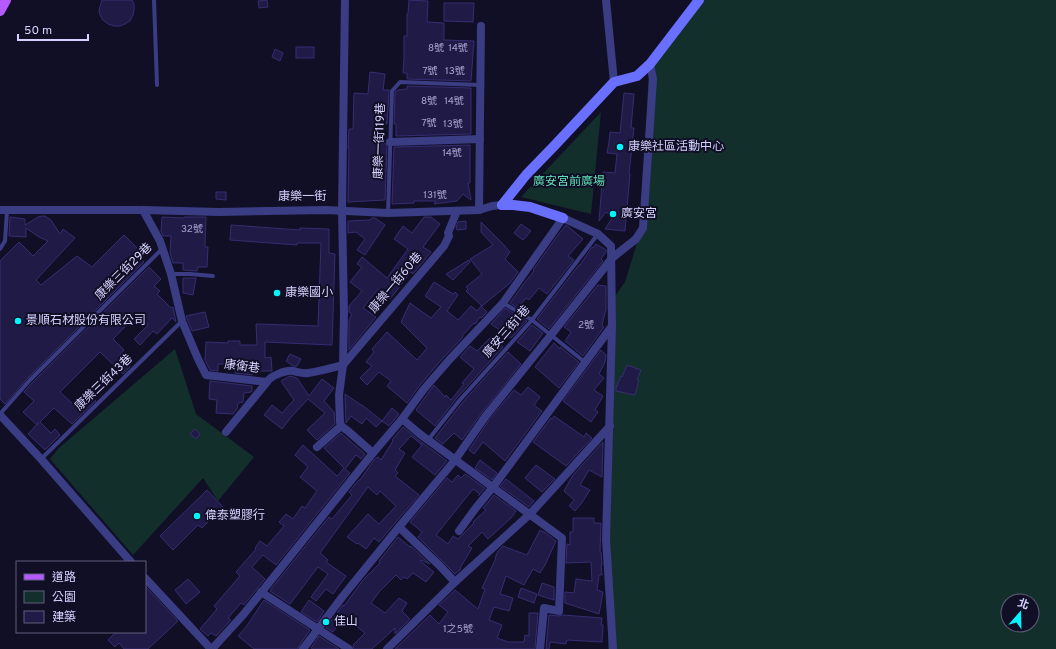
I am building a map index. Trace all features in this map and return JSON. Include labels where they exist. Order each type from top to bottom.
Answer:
[{"type":"main road","points":[[0,11],[6,0]]},
{"type":"street","points":[[344,0],[342,211],[344,313],[339,395],[340,422],[341,426],[373,453]]},
{"type":"street","points":[[606,0],[614,82]]},
{"type":"street","points":[[502,205],[526,175],[562,139],[614,82],[637,76],[650,64],[699,0]]},
{"type":"street","points":[[479,210],[481,26]]},
{"type":"street","points":[[303,649],[343,596],[455,460],[485,417],[612,258],[636,239],[643,228],[653,79],[650,64]]},
{"type":"street","points":[[390,142],[480,139]]},
{"type":"street","name":"康樂一街","points":[[3,210],[143,210],[219,212],[278,210],[388,212],[479,210],[492,206],[513,205],[530,207],[563,218],[598,234],[612,246],[610,426],[606,538],[613,649]]},
{"type":"street","points":[[143,210],[160,241],[171,274],[182,322]]},
{"type":"street","name":"康樂一街60巷","points":[[342,365],[444,246],[449,236],[448,233],[457,211]]},
{"type":"street","points":[[146,579],[211,649],[262,592],[402,419],[424,389],[450,359],[504,303],[563,218]]},
{"type":"street","name":"康衛巷","points":[[182,322],[206,374],[267,382],[269,378],[288,371],[304,374],[342,365]]},
{"type":"street","points":[[459,531],[494,487],[612,326]]},
{"type":"street","points":[[226,432],[267,382]]},
{"type":"street","points":[[0,414],[130,561]]},
{"type":"street","points":[[402,419],[428,440],[562,538],[559,611],[544,608],[540,649]]},
{"type":"street","points":[[317,447],[341,426]]},
{"type":"street","points":[[387,649],[454,582],[530,514],[610,426]]},
{"type":"street","points":[[399,527],[454,582]]},
{"type":"street","points":[[262,592],[349,649]]},
{"type":"lane","points":[[154,0],[157,85]]},
{"type":"lane","name":"康樂一街119巷","points":[[388,212],[392,91],[400,82],[480,85]]},
{"type":"lane","points":[[0,249],[4,241],[3,210]]},
{"type":"lane","name":"廣安三街1巷","points":[[428,440],[459,400],[532,320],[598,234]]},
{"type":"lane","name":"康樂三街29巷","points":[[0,414],[30,380],[162,248]]},
{"type":"lane","points":[[171,274],[213,276]]},
{"type":"lane","points":[[504,303],[532,320],[586,363]]},
{"type":"lane","name":"康樂三街43巷","points":[[41,459],[182,322]]},
{"type":"green space","points":[[695,0],[1056,0],[1056,649],[608,649],[613,299],[625,282],[641,230],[649,67]]},
{"type":"green space","name":"廣安宮前廣場","points":[[601,112],[591,214],[521,197]]},
{"type":"green space","points":[[175,349],[196,414],[254,457],[218,501],[203,478],[133,555],[50,459],[59,448]]},
{"type":"building","points":[[102,0],[132,0],[134,10],[130,21],[120,26],[108,24],[100,15],[99,10]]},
{"type":"building","points":[[267,0],[268,7],[259,8],[258,1]]},
{"type":"building","points":[[409,0],[428,1],[427,22],[444,23],[444,40],[474,41],[471,81],[407,79],[407,73],[403,73],[404,36],[407,36],[407,14]]},
{"type":"building","points":[[444,3],[474,3],[473,22],[444,21]]},
{"type":"building","points":[[296,47],[314,47],[314,58],[296,58]]},
{"type":"building","points":[[275,49],[283,53],[280,61],[272,57]]},
{"type":"building","points":[[370,72],[385,74],[383,90],[389,90],[387,124],[382,124],[381,141],[381,144],[385,143],[387,146],[385,200],[348,202],[349,129],[353,129],[354,93],[368,94]]},
{"type":"building","points":[[407,86],[471,88],[471,134],[396,136],[396,124],[394,124],[395,92],[398,90],[407,89]]},
{"type":"building","points":[[624,93],[634,94],[631,128],[634,128],[625,231],[605,229],[613,217],[606,212],[599,221],[603,172],[615,173],[617,154],[607,153],[610,132],[620,133]]},
{"type":"building","points":[[470,145],[470,183],[468,183],[471,200],[463,194],[457,201],[434,204],[436,201],[414,201],[414,203],[392,204],[394,147]]},
{"type":"building","points":[[216,192],[226,192],[226,200],[216,199]]},
{"type":"building","points":[[42,216],[45,216],[51,220],[60,234],[63,229],[75,238],[36,280],[41,285],[77,256],[92,267],[124,235],[143,254],[139,258],[144,262],[28,378],[5,404],[0,399],[0,261],[19,242],[33,256],[48,241],[26,228],[26,237],[9,236],[10,217],[25,219],[25,225]]},
{"type":"building","points":[[162,217],[206,217],[205,247],[208,247],[207,267],[198,267],[197,271],[183,270],[183,263],[173,263],[170,253],[171,236],[163,236],[161,231]]},
{"type":"building","points":[[424,217],[431,217],[440,224],[423,247],[431,252],[413,274],[411,272],[390,299],[378,289],[363,308],[376,317],[349,350],[349,321],[352,314],[349,312],[349,306],[362,291],[350,282],[362,267],[357,264],[362,257],[387,278],[408,249],[394,239],[403,226],[412,233]]},
{"type":"building","points":[[375,218],[385,225],[365,255],[357,250],[365,239],[356,232],[348,233],[348,221],[370,220]]},
{"type":"building","points":[[466,221],[466,229],[457,230],[456,227],[458,222]]},
{"type":"building","points":[[481,222],[510,252],[505,259],[518,272],[510,283],[482,306],[466,291],[468,289],[466,287],[482,274],[470,259],[493,245],[481,232]]},
{"type":"building","points":[[521,224],[531,231],[523,240],[514,233]]},
{"type":"building","points":[[231,225],[300,230],[300,228],[329,229],[329,253],[335,254],[332,345],[265,342],[265,358],[271,357],[272,371],[252,371],[252,375],[235,373],[235,364],[218,364],[218,371],[210,370],[205,360],[206,342],[228,343],[228,341],[240,341],[240,345],[257,345],[256,324],[318,326],[321,243],[297,243],[297,245],[230,240]]},
{"type":"building","points":[[566,225],[583,239],[568,256],[574,260],[547,294],[539,288],[529,300],[526,298],[518,308],[510,303],[534,271],[533,270]]},
{"type":"building","points":[[596,244],[606,250],[601,259],[603,261],[549,329],[537,319],[580,265],[592,247],[593,248]]},
{"type":"building","points":[[469,260],[470,262],[453,280],[446,274]]},
{"type":"building","points":[[149,267],[161,279],[154,286],[160,291],[157,294],[171,308],[173,307],[176,322],[172,318],[157,334],[153,331],[140,345],[134,339],[148,325],[136,315],[113,339],[124,350],[118,357],[130,367],[123,374],[100,352],[60,392],[75,406],[87,393],[96,401],[72,424],[54,408],[40,422],[51,433],[55,429],[60,435],[45,450],[28,434],[37,425],[23,412],[34,401],[24,392]]},
{"type":"building","points":[[183,278],[196,278],[193,295],[183,293]]},
{"type":"building","points":[[434,282],[453,294],[455,292],[458,295],[447,311],[458,320],[471,306],[477,311],[481,306],[487,312],[481,318],[480,317],[462,336],[463,337],[420,385],[407,403],[387,386],[391,381],[379,372],[367,385],[360,378],[372,366],[366,362],[374,352],[372,349],[387,332],[417,360],[427,348],[401,322],[410,303],[431,318],[441,307],[425,296]]},
{"type":"building","points":[[598,285],[606,286],[606,309],[602,325],[604,327],[583,356],[565,341],[571,332],[564,327]]},
{"type":"building","points":[[505,308],[527,321],[511,338],[491,324]]},
{"type":"building","points":[[205,312],[209,327],[192,331],[186,316]]},
{"type":"building","points":[[532,325],[543,333],[530,351],[517,342]]},
{"type":"building","points":[[491,337],[503,347],[456,399],[435,426],[416,410],[434,385],[445,397],[446,395],[451,400],[464,384],[462,383],[474,369],[460,357],[470,346],[477,351]]},
{"type":"building","points":[[554,343],[579,362],[559,388],[535,367]]},
{"type":"building","points":[[601,350],[606,355],[605,362],[599,374],[604,378],[594,390],[603,396],[595,410],[598,412],[591,422],[563,401]]},
{"type":"building","points":[[508,352],[521,364],[462,440],[454,433],[443,444],[435,438],[462,403]]},
{"type":"building","points":[[290,354],[301,359],[297,366],[293,366],[286,361]]},
{"type":"building","points":[[627,365],[641,370],[637,380],[639,380],[635,395],[616,391],[621,376],[622,377]]},
{"type":"building","points":[[290,376],[297,378],[309,396],[322,379],[334,388],[324,401],[334,412],[335,424],[317,440],[307,430],[325,413],[308,399],[282,429],[264,415],[272,405],[282,413],[294,400],[281,381]]},
{"type":"building","points":[[210,381],[252,386],[252,391],[244,393],[243,402],[238,403],[237,409],[233,414],[216,413],[217,400],[209,399]]},
{"type":"building","points":[[528,387],[540,397],[534,405],[542,411],[505,461],[483,442],[474,454],[469,450],[489,420],[514,390],[521,395]]},
{"type":"building","points":[[345,394],[382,421],[376,427],[366,418],[362,424],[351,416],[346,423]]},
{"type":"building","points":[[392,408],[399,414],[389,426],[382,421]]},
{"type":"building","points":[[554,416],[584,437],[586,433],[592,438],[566,466],[533,442]]},
{"type":"building","points":[[403,427],[447,461],[435,475],[412,457],[422,445],[411,436],[399,449],[405,453],[395,470],[398,473],[395,476],[419,495],[379,542],[374,538],[366,549],[347,537],[368,514],[379,524],[396,506],[380,491],[377,495],[368,487],[320,553],[328,560],[326,562],[346,576],[333,594],[326,589],[316,601],[311,597],[328,574],[318,567],[290,604],[270,591],[329,517],[332,519],[352,495],[349,492],[360,480],[374,460],[378,457],[381,460],[393,441],[392,440]]},
{"type":"building","points":[[195,429],[200,434],[196,439],[190,434]]},
{"type":"building","points":[[341,433],[365,454],[361,459],[356,455],[345,469],[350,473],[276,565],[263,555],[252,567],[265,579],[244,605],[241,603],[228,618],[231,620],[216,636],[211,633],[208,636],[200,629],[217,609],[214,606],[240,576],[236,572],[256,549],[255,548],[260,541],[267,546],[284,526],[279,522],[286,514],[293,519],[302,506],[305,508],[317,491],[300,477],[308,467],[295,455],[303,445],[337,476],[344,468],[324,448]]},
{"type":"building","points":[[603,442],[602,477],[589,470],[580,485],[590,490],[575,511],[569,506],[574,500],[564,491],[573,475]]},
{"type":"building","points":[[480,460],[497,473],[492,480],[475,468]]},
{"type":"building","points":[[536,465],[555,479],[542,492],[525,478]]},
{"type":"building","points":[[465,474],[485,488],[480,494],[473,489],[436,535],[448,544],[453,536],[458,539],[474,523],[473,522],[486,510],[483,508],[494,495],[516,511],[511,518],[488,539],[482,532],[468,546],[472,548],[460,568],[461,569],[455,574],[418,537],[422,532],[410,522],[447,478],[452,482],[458,475],[461,478]]},
{"type":"building","points":[[506,479],[534,501],[529,507],[500,486]]},
{"type":"building","name":"偉泰塑膠行","points":[[207,490],[223,507],[202,528],[198,525],[173,550],[160,536]]},
{"type":"building","points":[[573,518],[594,518],[594,523],[601,523],[600,552],[602,575],[599,575],[597,590],[603,592],[599,614],[565,603],[565,592],[574,593],[576,579],[592,581],[591,562],[566,563],[567,544],[570,545],[570,532],[573,532]]},
{"type":"building","points":[[540,530],[556,541],[545,565],[540,573],[533,569],[524,585],[506,576],[500,594],[513,598],[509,611],[494,607],[489,620],[502,625],[497,638],[508,642],[524,642],[525,635],[529,636],[529,613],[538,613],[535,649],[395,649],[430,615],[439,624],[448,612],[439,605],[455,590],[478,609],[485,589],[482,588],[498,551],[503,546],[527,555]]},
{"type":"building","points":[[398,537],[410,547],[411,546],[430,564],[421,560],[420,561],[434,572],[426,582],[413,573],[407,579],[404,577],[401,580],[396,575],[379,592],[371,603],[385,613],[399,598],[407,603],[402,611],[410,619],[395,634],[395,628],[372,649],[354,649],[353,645],[365,633],[346,618],[344,621],[342,620],[333,632],[326,628],[363,580],[380,563],[379,561]]},
{"type":"building","points":[[188,579],[200,592],[186,604],[175,590]]},
{"type":"building","points":[[542,583],[554,587],[554,600],[538,595]]},
{"type":"building","points":[[146,587],[178,621],[148,649],[124,649],[119,643],[115,647],[108,640],[115,633],[146,633]]},
{"type":"building","points":[[521,588],[537,594],[534,603],[518,597]]},
{"type":"building","points":[[264,600],[310,630],[298,649],[254,649],[238,636],[246,627]]},
{"type":"building","points":[[309,600],[324,611],[317,622],[301,612]]},
{"type":"building","points":[[549,615],[602,618],[602,642],[567,640],[566,644],[550,642],[549,649],[546,649]]},
{"type":"building","points":[[319,636],[339,649],[311,648]]},
{"type":"place","name":"康樂社區活動中心","points":[[620,147]]},
{"type":"place","name":"廣安宮","points":[[613,214]]},
{"type":"place","name":"康樂國小","points":[[277,293]]},
{"type":"place","name":"景順石材股份有限公司","points":[[18,321]]},
{"type":"place","name":"偉泰塑膠行","points":[[197,516]]},
{"type":"place","name":"佳山","points":[[326,622]]}]
